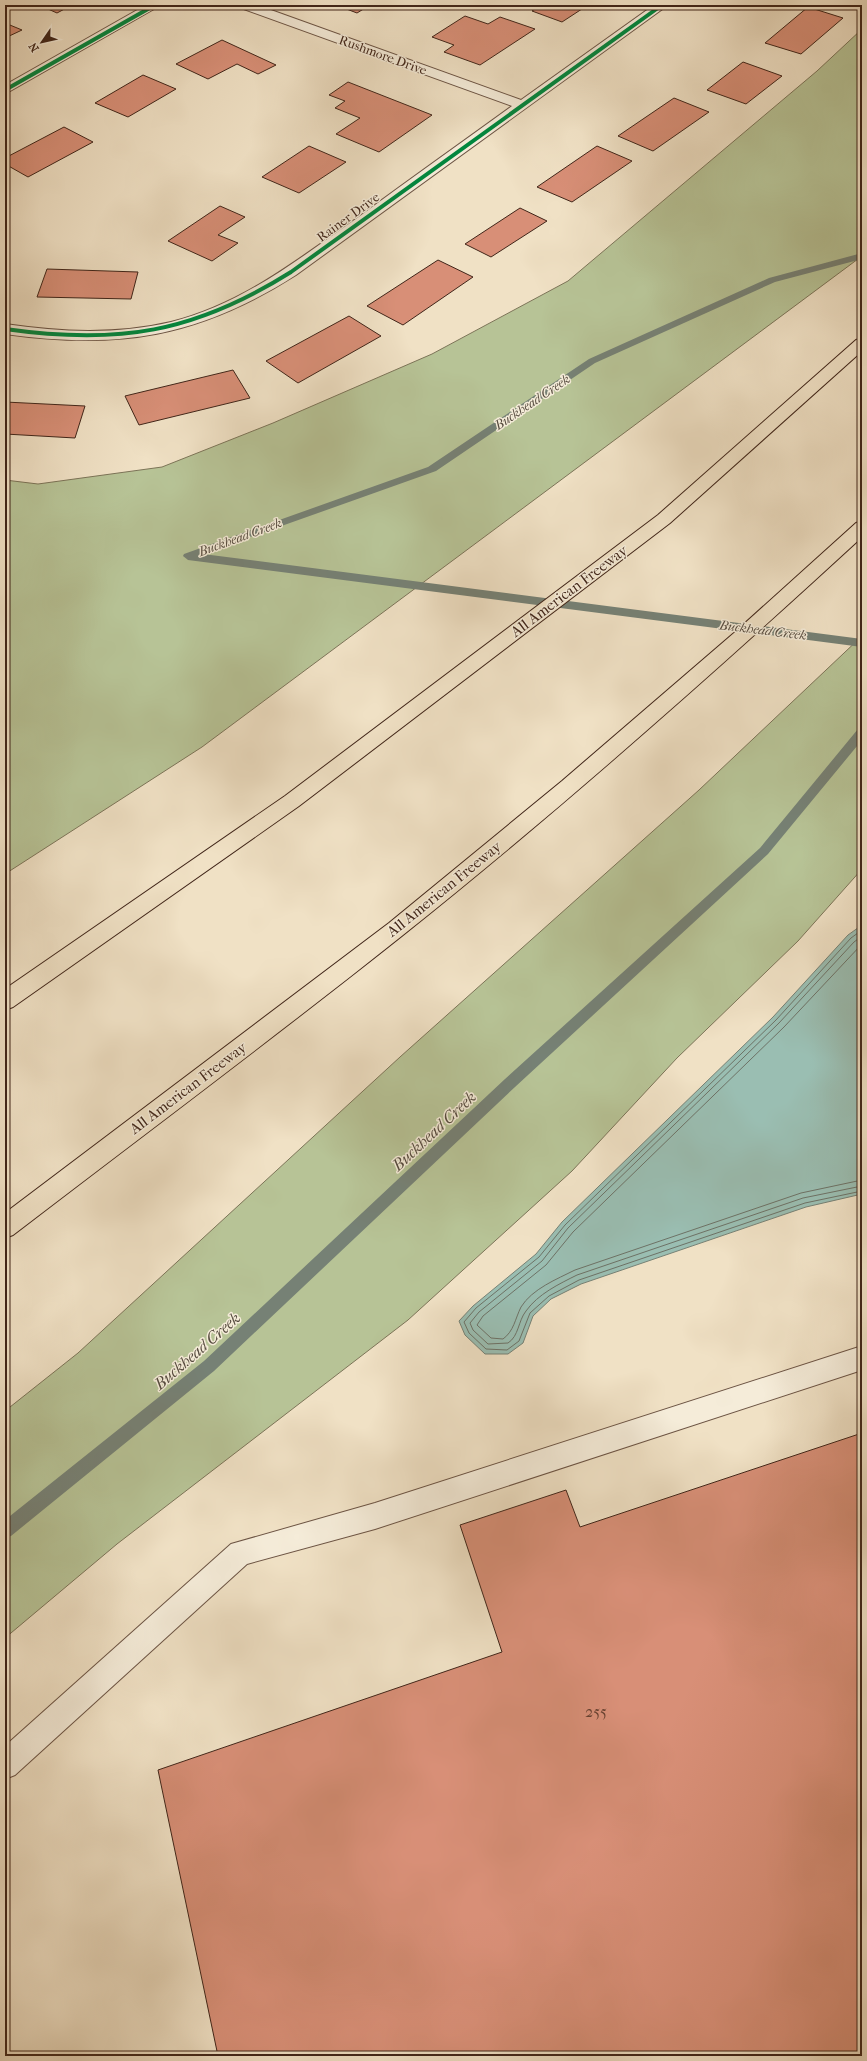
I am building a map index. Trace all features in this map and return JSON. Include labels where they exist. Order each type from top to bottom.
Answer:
[{"type":"highway","name":"All American Freeway","points":[[5,1000],[292,801],[664,520],[862,343]]},
{"type":"highway","name":"All American Freeway","points":[[5,1227],[402,924],[563,791],[735,643],[862,527]]},
{"type":"street","points":[[5,90],[155,5]]},
{"type":"street","name":"Rushmore Drive","points":[[244,5],[521,106]]},
{"type":"street","name":"Rainer Drive","points":[[5,328],[36,334],[79,336],[122,334],[165,327],[224,309],[258,293],[291,272],[662,5]]},
{"type":"street","points":[[5,1765],[240,1554],[375,1516],[862,1358]]},
{"type":"green space","points":[[862,29],[862,256],[202,747],[5,874],[5,480],[38,484],[162,467],[273,423],[432,354],[568,281],[817,71]]},
{"type":"green space","points":[[862,636],[862,869],[798,941],[677,1058],[572,1171],[408,1320],[117,1544],[5,1638],[5,1411],[78,1353],[400,1057],[699,790]]},
{"type":"water","points":[[862,925],[862,1194],[806,1207],[581,1284],[551,1299],[533,1316],[523,1343],[508,1354],[485,1354],[465,1335],[459,1321],[473,1306],[536,1254],[562,1222],[773,1017],[848,935]]},
{"type":"building","points":[[39,5],[72,5],[57,13]]},
{"type":"building","points":[[336,5],[370,5],[357,13]]},
{"type":"building","points":[[541,5],[588,5],[562,22],[532,11]]},
{"type":"building","points":[[808,7],[843,18],[801,54],[765,43]]},
{"type":"building","points":[[465,16],[488,24],[500,17],[535,29],[480,65],[444,52],[454,45],[432,37]]},
{"type":"building","points":[[5,23],[22,30],[5,38]]},
{"type":"building","points":[[222,40],[276,65],[258,74],[237,64],[208,79],[176,64]]},
{"type":"building","points":[[743,62],[782,76],[746,104],[707,90]]},
{"type":"building","points":[[143,75],[176,89],[128,117],[95,103]]},
{"type":"building","points":[[348,82],[432,115],[379,152],[336,134],[360,118],[335,108],[345,101],[329,95]]},
{"type":"building","points":[[674,98],[709,112],[653,151],[618,136]]},
{"type":"building","points":[[64,127],[93,142],[28,177],[5,164],[5,158]]},
{"type":"building","points":[[309,146],[346,162],[299,193],[262,177]]},
{"type":"building","points":[[597,146],[632,161],[572,202],[537,187]]},
{"type":"building","points":[[220,206],[245,217],[218,235],[238,243],[212,261],[168,241]]},
{"type":"building","points":[[520,208],[547,221],[491,257],[465,244]]},
{"type":"building","points":[[438,260],[473,277],[403,325],[367,306]]},
{"type":"building","points":[[47,269],[138,272],[131,299],[37,297]]},
{"type":"building","points":[[349,316],[381,336],[298,383],[266,361]]},
{"type":"building","points":[[233,370],[250,398],[139,425],[125,396]]},
{"type":"building","points":[[5,402],[85,406],[75,438],[5,434]]},
{"type":"building","points":[[862,1433],[862,2056],[218,2056],[158,1770],[502,1652],[460,1525],[566,1490],[580,1527]]},
{"type":"waterway","name":"Buckhead Creek","points":[[862,256],[772,280],[592,361],[432,469],[188,556],[862,643]]},
{"type":"waterway","name":"Buckhead Creek","points":[[5,1530],[209,1366],[510,1083],[764,851],[862,732]]},
{"type":"cycle path","points":[[5,90],[155,5]]},
{"type":"cycle path","points":[[5,329],[32,333],[88,336],[144,332],[198,319],[242,301],[291,272],[662,5]]}]
